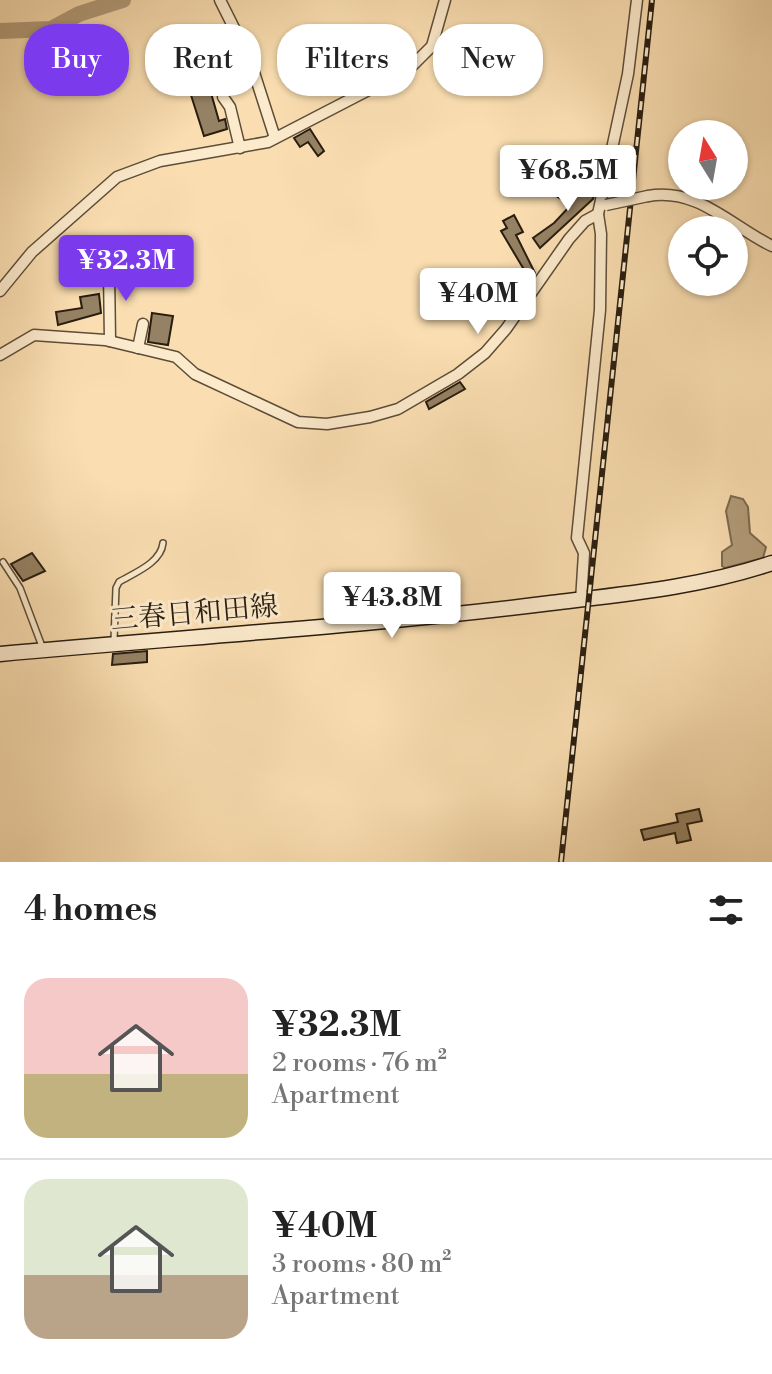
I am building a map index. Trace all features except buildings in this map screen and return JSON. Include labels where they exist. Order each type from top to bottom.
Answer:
[{"type":"main road","name":"三春日和田線","points":[[0,654],[485,613],[581,601],[734,575],[772,563]]},
{"type":"street","points":[[220,0],[250,60],[275,138]]},
{"type":"street","points":[[0,291],[32,252],[117,177],[160,161],[240,148],[275,138],[420,61],[432,46],[445,0]]},
{"type":"street","points":[[581,601],[584,553],[577,538],[600,310],[601,208],[628,74],[637,0]]},
{"type":"street","points":[[223,97],[230,107],[240,148]]},
{"type":"street","points":[[0,355],[34,335],[110,341],[176,357],[195,374],[298,422],[340,423],[388,412],[458,374],[485,353],[506,329],[569,239],[601,208],[669,193],[694,199],[772,246]]},
{"type":"street","points":[[110,341],[109,271],[117,253]]},
{"type":"street","points":[[138,348],[143,324]]},
{"type":"lane","points":[[114,645],[116,588],[119,582],[155,560],[163,543]]},
{"type":"lane","points":[[3,562],[20,588],[43,650]]},
{"type":"shaded area","points":[[731,496],[743,499],[748,507],[750,533],[766,547],[763,558],[725,568],[722,566],[722,552],[732,545],[726,511]]},
{"type":"waterway","points":[[0,31],[51,29],[79,14],[123,0]]},
{"type":"railway","points":[[561,862],[652,0]]}]
